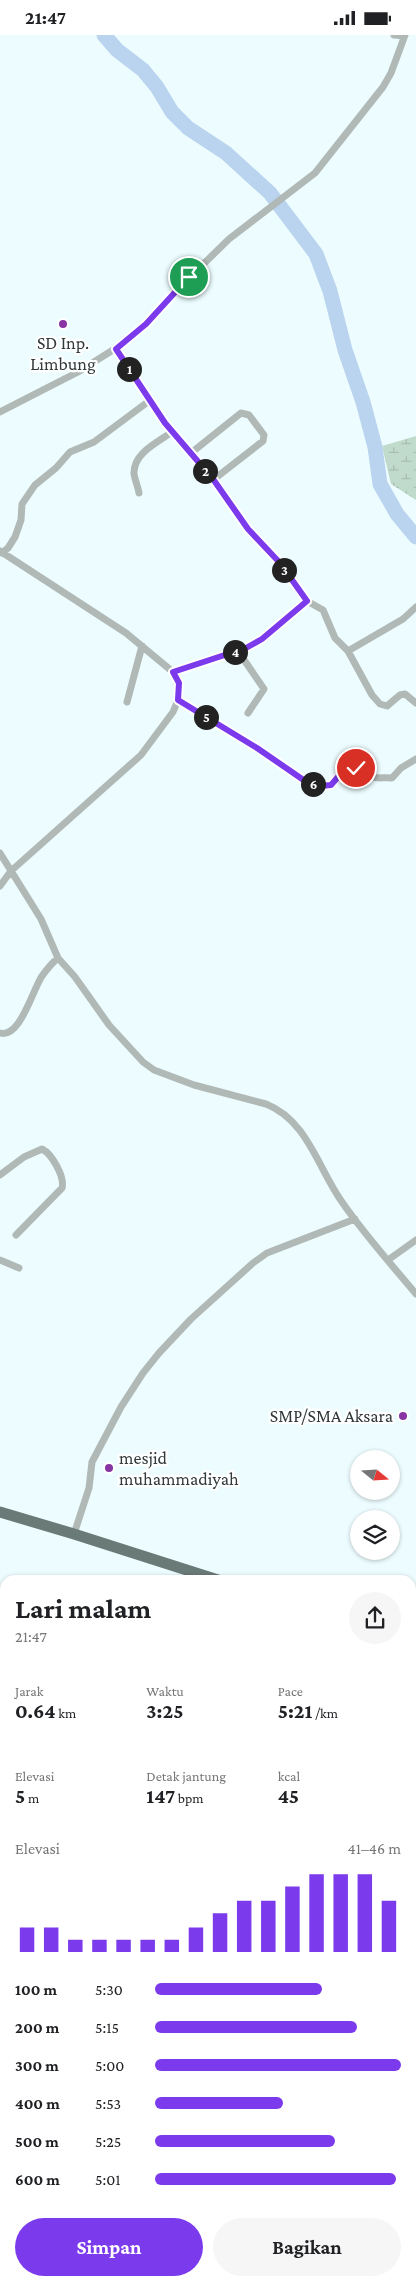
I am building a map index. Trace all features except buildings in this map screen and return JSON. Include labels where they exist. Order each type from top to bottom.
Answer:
[{"type":"highway","points":[[0,1513],[74,1534],[202,1575]]},
{"type":"street","points":[[0,412],[78,372],[116,349],[146,324],[185,281],[229,239],[271,209],[324,164],[376,97],[390,73],[404,35],[394,35]]},
{"type":"street","points":[[116,349],[149,401],[172,432],[213,479],[248,529],[280,563],[307,601],[323,610],[335,638],[348,651],[372,695],[380,703],[387,706],[404,694],[416,703]]},
{"type":"street","points":[[0,886],[11,871],[141,755],[161,731],[178,700],[179,683],[173,672],[126,633],[1,552],[8,547],[15,537],[21,520],[22,504],[35,485],[56,468],[70,452],[94,442],[149,401]]},
{"type":"street","points":[[190,453],[241,413],[249,415],[264,435],[263,441],[213,479]]},
{"type":"street","points":[[139,493],[134,474],[137,460],[148,449],[172,432]]},
{"type":"street","points":[[173,672],[238,651],[262,639],[307,601]]},
{"type":"street","points":[[348,651],[403,619],[416,607]]},
{"type":"street","points":[[127,702],[142,647]]},
{"type":"street","points":[[238,651],[264,689],[248,713]]},
{"type":"street","points":[[178,700],[257,748],[305,781],[320,786],[331,785],[344,770],[349,768],[356,768],[375,778],[392,778],[401,768],[416,759]]},
{"type":"street","points":[[0,853],[41,919],[58,957],[75,977],[109,1025],[149,1067],[194,1085],[266,1104],[276,1108],[286,1116],[309,1143],[334,1191],[416,1294]]},
{"type":"street","points":[[0,1033],[6,1035],[12,1031],[32,1000],[42,976],[58,957]]},
{"type":"street","points":[[0,1175],[24,1157],[42,1149],[51,1157],[63,1180],[62,1189],[16,1235]]},
{"type":"street","points":[[74,1534],[89,1488],[92,1462],[124,1402],[159,1353],[191,1319],[267,1253],[355,1219]]},
{"type":"street","points":[[388,1260],[416,1239]]},
{"type":"street","points":[[0,1260],[19,1267]]},
{"type":"green space","points":[[416,436],[416,500],[391,484],[382,446]]},
{"type":"waterway","points":[[104,35],[117,50],[143,70],[157,87],[172,112],[188,128],[226,153],[270,193],[316,254],[330,291],[345,350],[363,402],[375,447],[380,484],[397,514],[416,537]]},
{"type":"place","name":"SD Inp. Limbung","points":[[63,324]]},
{"type":"place","name":"SMP/SMA Aksara","points":[[403,1416]]},
{"type":"place","name":"mesjid muhammadiyah","points":[[109,1468]]},
{"type":"route","points":[[189,277],[146,324],[116,349],[165,423],[213,479],[248,529],[280,563],[307,601],[262,639],[246,648],[173,672],[179,683],[178,700],[257,748],[305,781],[320,786],[331,785],[344,770],[356,768]]}]
